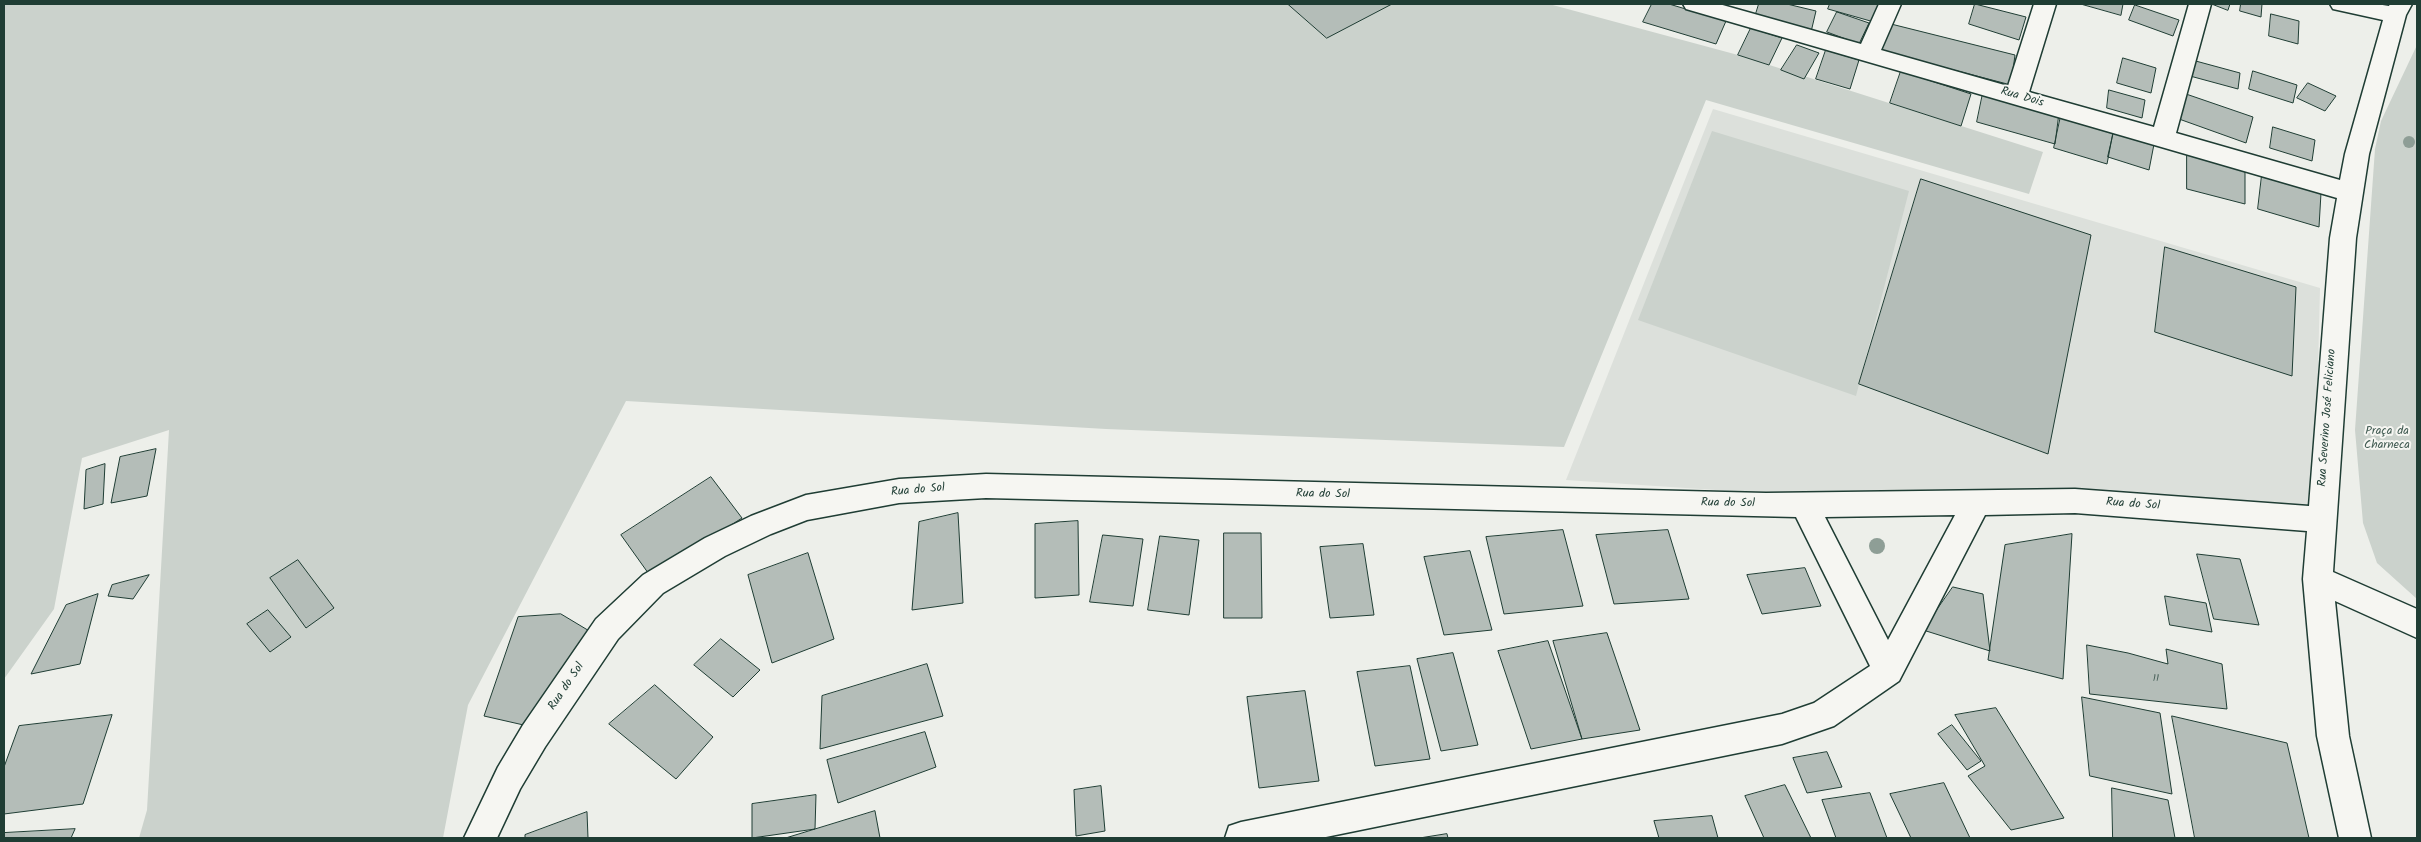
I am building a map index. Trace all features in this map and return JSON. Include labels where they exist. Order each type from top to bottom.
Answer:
[{"type":"street","name":"Rua Dois","points":[[1694,4],[1740,10],[1868,53],[2350,192]]},
{"type":"street","points":[[1868,53],[1890,4]]},
{"type":"street","points":[[2016,97],[2045,4]]},
{"type":"street","points":[[2163,137],[2200,4]]},
{"type":"street","points":[[2342,4],[2398,10]]},
{"type":"street","name":"Rua Severino José Feliciano","points":[[2355,838],[2333,736],[2318,579],[2343,238],[2357,154],[2398,10]]},
{"type":"street","name":"Rua do Sol","points":[[480,838],[509,778],[534,736],[607,629],[653,584],[715,547],[753,528],[806,508],[898,490],[986,486],[1804,504],[2075,501],[2322,520]]},
{"type":"street","points":[[1241,838],[1782,728],[1822,715],[1888,671],[1977,502]]},
{"type":"street","points":[[1804,504],[1888,671]]},
{"type":"street","points":[[2318,579],[2417,624]]},
{"type":"shaded area","points":[[1713,109],[2320,288],[2314,530],[1566,480]]},
{"type":"green space","points":[[4,4],[1549,4],[1738,55],[2043,152],[2029,194],[1706,100],[1564,447],[1106,429],[626,401],[468,705],[443,838],[139,838],[147,810],[169,430],[82,458],[54,609],[4,679]]},
{"type":"green space","name":"Praça da Charneca","points":[[2417,45],[2417,599],[2377,563],[2363,523],[2355,430],[2375,149],[2381,121]]},
{"type":"green space","points":[[1712,131],[1909,191],[1856,396],[1638,320]]},
{"type":"building","points":[[1288,4],[1392,4],[1327,38]]},
{"type":"building","points":[[1652,4],[1669,4],[1726,21],[1716,44],[1643,22]]},
{"type":"building","points":[[1759,4],[1787,4],[1816,11],[1811,32],[1755,17]]},
{"type":"building","points":[[1830,4],[1880,4],[1874,22],[1828,9]]},
{"type":"building","points":[[1975,4],[2026,17],[2019,40],[1969,24]]},
{"type":"building","points":[[2081,4],[2123,4],[2121,15]]},
{"type":"building","points":[[2212,4],[2230,4],[2228,10]]},
{"type":"building","points":[[2241,4],[2262,4],[2261,17],[2240,11]]},
{"type":"building","points":[[2135,5],[2179,20],[2173,36],[2129,20]]},
{"type":"building","points":[[1837,12],[1869,23],[1859,44],[1827,32]]},
{"type":"building","points":[[2271,14],[2299,21],[2298,44],[2269,36]]},
{"type":"building","points":[[1883,22],[2015,55],[2011,85],[1877,50]]},
{"type":"building","points":[[1751,28],[1782,38],[1769,65],[1738,55]]},
{"type":"building","points":[[1797,45],[1819,53],[1804,79],[1781,70]]},
{"type":"building","points":[[1826,50],[1859,60],[1850,89],[1816,79]]},
{"type":"building","points":[[2123,58],[2156,68],[2151,93],[2117,83]]},
{"type":"building","points":[[2192,60],[2240,73],[2238,89],[2190,76]]},
{"type":"building","points":[[1901,71],[1971,94],[1961,126],[1890,103]]},
{"type":"building","points":[[2253,71],[2297,85],[2293,103],[2249,89]]},
{"type":"building","points":[[2308,83],[2336,96],[2325,111],[2297,98]]},
{"type":"building","points":[[2109,90],[2145,100],[2142,118],[2107,108]]},
{"type":"building","points":[[1983,93],[2059,113],[2055,144],[1977,122]]},
{"type":"building","points":[[2186,94],[2253,117],[2246,143],[2179,119]]},
{"type":"building","points":[[2062,111],[2114,127],[2107,164],[2054,148]]},
{"type":"building","points":[[2115,127],[2155,139],[2149,170],[2108,157]]},
{"type":"building","points":[[2273,127],[2315,140],[2312,161],[2270,148]]},
{"type":"building","points":[[2187,148],[2245,162],[2245,204],[2187,189]]},
{"type":"building","points":[[2262,175],[2321,193],[2319,227],[2258,209]]},
{"type":"building","points":[[1921,179],[2091,235],[2048,454],[1859,384]]},
{"type":"building","points":[[2165,247],[2296,287],[2292,376],[2155,332]]},
{"type":"building","points":[[156,449],[147,496],[111,503],[120,457]]},
{"type":"building","points":[[105,464],[103,504],[84,509],[86,470]]},
{"type":"building","points":[[711,477],[742,518],[651,577],[621,535]]},
{"type":"building","points":[[958,513],[963,603],[912,610],[919,522]]},
{"type":"building","points":[[1078,521],[1079,595],[1035,598],[1035,524]]},
{"type":"building","points":[[1563,530],[1583,606],[1504,614],[1486,537]]},
{"type":"building","points":[[1668,530],[1689,599],[1614,604],[1596,535]]},
{"type":"building","points":[[1224,533],[1261,533],[1262,618],[1224,618]]},
{"type":"building","points":[[2072,534],[2063,679],[1988,660],[2005,545]]},
{"type":"building","points":[[1103,535],[1143,539],[1133,606],[1090,602]]},
{"type":"building","points":[[1160,536],[1199,540],[1189,615],[1148,610]]},
{"type":"building","points":[[1363,544],[1374,615],[1330,618],[1320,547]]},
{"type":"building","points":[[1470,551],[1492,630],[1444,635],[1424,557]]},
{"type":"building","points":[[808,553],[834,639],[772,663],[748,575]]},
{"type":"building","points":[[2197,554],[2240,559],[2259,625],[2214,619]]},
{"type":"building","points":[[298,560],[334,608],[306,628],[270,578]]},
{"type":"building","points":[[1805,568],[1821,606],[1762,614],[1747,575]]},
{"type":"building","points":[[149,575],[133,599],[108,596],[112,585]]},
{"type":"building","points":[[1953,587],[1983,594],[1990,651],[1923,630]]},
{"type":"building","points":[[98,594],[80,664],[31,674],[66,605]]},
{"type":"building","points":[[2165,596],[2206,603],[2212,632],[2170,625]]},
{"type":"building","points":[[268,610],[291,637],[270,652],[247,624]]},
{"type":"building","points":[[561,614],[591,632],[528,726],[484,716],[518,617]]},
{"type":"building","points":[[1607,633],[1640,730],[1582,739],[1553,641]]},
{"type":"building","points":[[721,639],[760,670],[733,697],[694,665]]},
{"type":"building","points":[[1548,641],[1582,739],[1531,749],[1498,651]]},
{"type":"building","points":[[2087,645],[2128,653],[2168,664],[2166,649],[2222,664],[2227,709],[2090,694]]},
{"type":"building","points":[[1453,653],[1478,745],[1441,751],[1417,659]]},
{"type":"building","points":[[927,664],[943,716],[820,749],[822,696]]},
{"type":"building","points":[[1410,666],[1430,759],[1375,766],[1357,672]]},
{"type":"building","points":[[655,685],[713,737],[676,779],[609,724]]},
{"type":"building","points":[[1305,691],[1319,781],[1259,788],[1247,697]]},
{"type":"building","points":[[2082,697],[2160,713],[2172,794],[2090,776]]},
{"type":"building","points":[[1996,708],[2064,818],[2011,830],[1968,776],[1985,766],[1955,715]]},
{"type":"building","points":[[112,715],[83,804],[4,814],[4,767],[19,726]]},
{"type":"building","points":[[2172,716],[2287,743],[2309,838],[2195,838]]},
{"type":"building","points":[[1952,725],[1981,761],[1967,770],[1938,734]]},
{"type":"building","points":[[925,732],[936,767],[838,803],[827,760]]},
{"type":"building","points":[[1827,752],[1842,787],[1807,793],[1793,758]]},
{"type":"building","points":[[1944,783],[1970,838],[1911,838],[1890,794]]},
{"type":"building","points":[[1785,785],[1811,838],[1764,838],[1745,796]]},
{"type":"building","points":[[1101,786],[1105,831],[1076,836],[1074,790]]},
{"type":"building","points":[[2112,788],[2168,800],[2175,838],[2113,838]]},
{"type":"building","points":[[1870,793],[1887,838],[1836,838],[1822,800]]},
{"type":"building","points":[[816,795],[815,829],[752,838],[752,804]]},
{"type":"building","points":[[875,811],[880,838],[786,838]]},
{"type":"building","points":[[587,812],[588,838],[525,838],[525,835]]},
{"type":"building","points":[[1712,816],[1718,838],[1659,838],[1654,821]]},
{"type":"building","points":[[75,829],[71,838],[4,838],[4,833]]},
{"type":"building","points":[[1447,834],[1448,838],[1420,838]]}]
